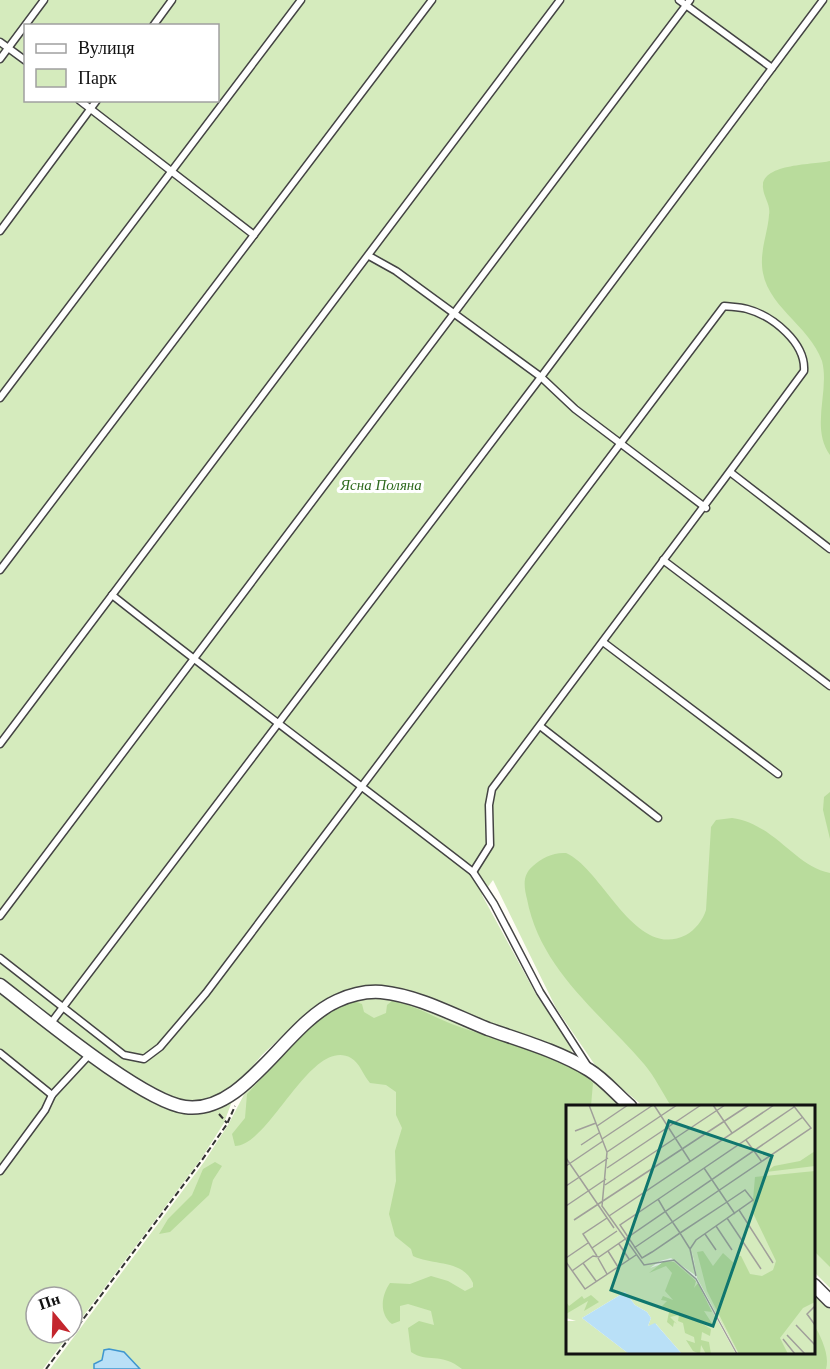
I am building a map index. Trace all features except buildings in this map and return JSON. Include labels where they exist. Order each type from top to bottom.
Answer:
[{"type":"street","points":[[0,985],[155,1097],[186,1107],[207,1105],[224,1099],[246,1084],[291,1035],[335,1002],[355,995],[378,992],[422,1001],[559,1054],[591,1071],[628,1105]]},
{"type":"street","points":[[815,1287],[830,1301]]},
{"type":"lane","points":[[26,24],[44,0]]},
{"type":"lane","points":[[154,24],[172,0]]},
{"type":"lane","points":[[0,398],[302,0]]},
{"type":"lane","points":[[0,570],[432,0]]},
{"type":"lane","points":[[0,744],[560,0]]},
{"type":"lane","points":[[679,0],[688,2],[772,68]]},
{"type":"lane","points":[[51,1023],[541,377],[823,0]]},
{"type":"lane","points":[[0,916],[454,316],[688,2]]},
{"type":"lane","points":[[0,58],[24,27]]},
{"type":"lane","points":[[0,42],[24,60]]},
{"type":"lane","points":[[82,102],[254,235]]},
{"type":"lane","points":[[0,231],[96,102]]},
{"type":"lane","points":[[369,256],[396,271],[454,316],[541,377],[575,409],[706,508]]},
{"type":"lane","points":[[0,958],[124,1055],[144,1059],[160,1047],[206,993],[724,306],[747,309],[765,316],[787,334],[805,361],[804,371],[706,508],[663,560],[492,789],[489,805],[490,845],[473,872]]},
{"type":"lane","points":[[730,472],[830,549]]},
{"type":"lane","points":[[663,560],[830,686]]},
{"type":"lane","points":[[112,595],[473,872],[494,904],[545,999],[591,1071]]},
{"type":"lane","points":[[603,642],[778,774]]},
{"type":"lane","points":[[540,726],[658,818]]},
{"type":"lane","points":[[0,1171],[45,1110],[52,1095],[91,1052]]},
{"type":"lane","points":[[0,1053],[52,1095]]},
{"type":"path","points":[[46,1369],[202,1160],[227,1124],[237,1104]]},
{"type":"green space","name":"Ясна Поляна","points":[[0,0],[830,0],[830,1288],[815,1273],[815,1105],[642,1105],[597,1068],[556,1008],[493,880],[482,895],[537,996],[570,1043],[572,1053],[378,986],[353,989],[312,1008],[262,1055],[239,1082],[224,1123],[201,1159],[84,1315],[84,1285],[24,1285],[24,1345],[61,1345],[43,1369],[0,1369]]},
{"type":"green space","points":[[830,161],[830,455],[821,433],[824,384],[822,361],[807,336],[770,292],[762,259],[769,211],[763,188],[764,180],[770,174],[789,167]]},
{"type":"green space","points":[[830,792],[830,839],[823,810],[824,797]]},
{"type":"green space","points":[[732,818],[760,828],[806,862],[830,873],[830,1267],[815,1252],[815,1105],[670,1105],[644,1064],[558,969],[534,924],[526,895],[525,881],[529,870],[548,856],[566,853],[580,862],[635,925],[651,935],[668,940],[686,935],[698,924],[706,910],[711,827],[716,820]]},
{"type":"green space","points":[[378,996],[418,1006],[562,1061],[588,1074],[626,1105],[566,1105],[566,1354],[815,1354],[815,1294],[830,1309],[830,1369],[140,1369],[124,1352],[105,1357],[94,1364],[94,1369],[50,1369],[68,1345],[84,1345],[84,1323],[204,1162],[228,1125],[249,1085],[319,1018],[355,999]]},
{"type":"green space","points":[[354,1001],[362,1004],[364,1012],[374,1018],[386,1013],[387,1005],[392,1001],[409,1005],[457,1026],[548,1056],[581,1073],[593,1083],[591,1105],[566,1105],[566,1354],[815,1354],[815,1327],[826,1352],[826,1369],[462,1369],[441,1359],[423,1357],[411,1352],[408,1328],[419,1321],[434,1325],[431,1311],[408,1304],[400,1306],[400,1321],[392,1324],[383,1310],[383,1299],[390,1283],[410,1284],[431,1276],[448,1281],[465,1291],[473,1287],[473,1283],[462,1270],[413,1256],[411,1249],[395,1236],[389,1214],[396,1181],[395,1151],[402,1128],[396,1115],[396,1092],[386,1085],[370,1083],[354,1060],[336,1055],[321,1062],[306,1076],[262,1129],[248,1141],[235,1146],[232,1134],[245,1118],[247,1094],[314,1023],[333,1010]]},
{"type":"green space","points":[[215,1162],[222,1166],[213,1180],[209,1195],[170,1232],[159,1234],[168,1219],[192,1195],[203,1169]]},
{"type":"water","points":[[104,1350],[124,1352],[140,1369],[94,1369],[94,1364],[102,1360]]}]
